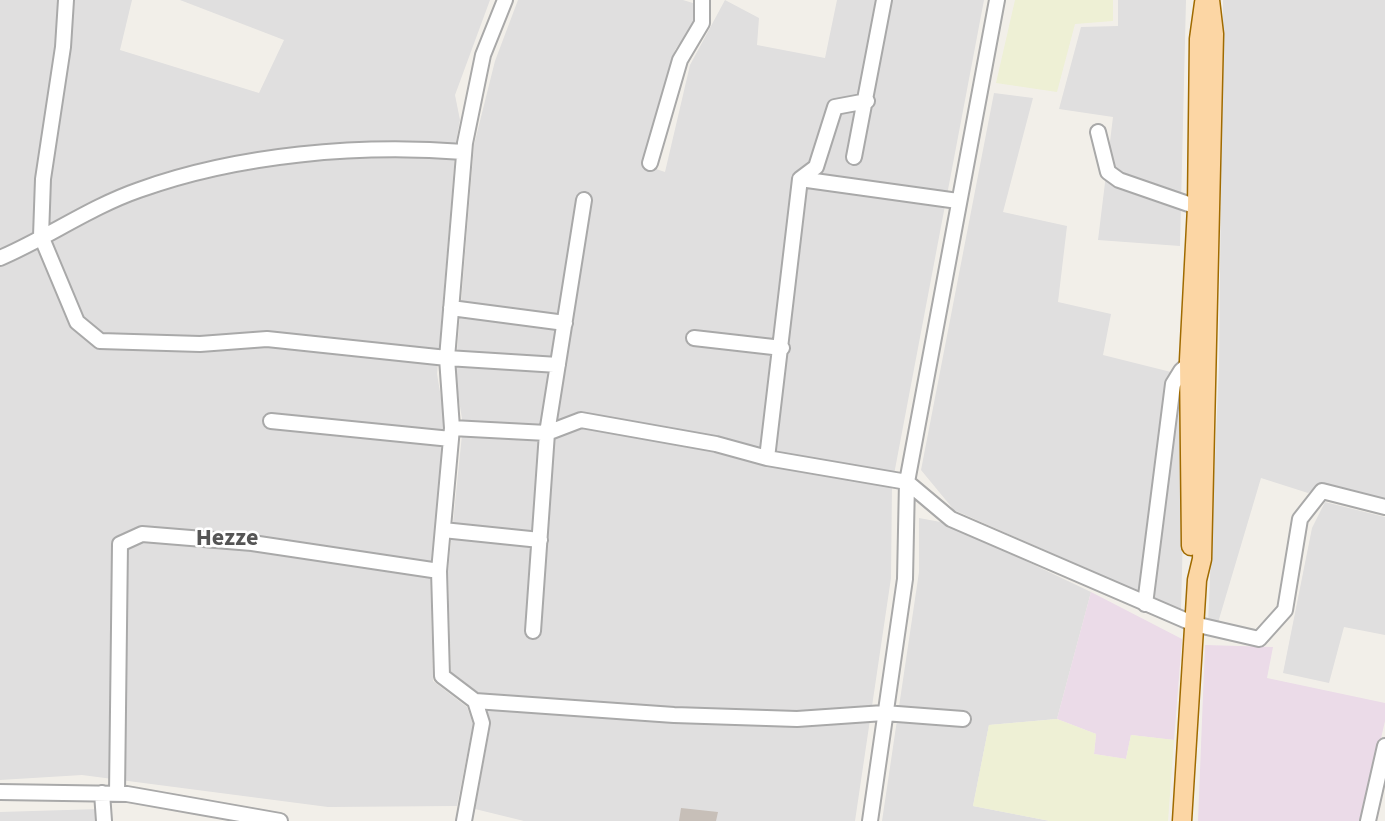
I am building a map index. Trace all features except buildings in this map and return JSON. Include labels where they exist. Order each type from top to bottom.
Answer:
[{"type":"main road","points":[[1198,359],[1199,39],[1204,0]]},
{"type":"main road","points":[[1182,821],[1196,580],[1191,559],[1214,34],[1210,0]]},
{"type":"street","points":[[66,0],[63,47],[43,179],[41,236],[77,322],[100,341],[200,344],[267,338],[447,358],[558,366]]},
{"type":"street","points":[[505,0],[483,55],[464,152],[447,358],[451,433],[439,570],[442,676],[475,701],[797,719],[884,713],[962,719]]},
{"type":"street","points":[[650,163],[680,60],[702,23],[702,0]]},
{"type":"street","points":[[853,157],[867,101],[884,0]]},
{"type":"street","points":[[870,821],[905,579],[907,482],[996,0]]},
{"type":"street","points":[[767,458],[800,179],[816,167],[832,110],[867,101]]},
{"type":"street","points":[[1098,132],[1108,172],[1119,180],[1197,207]]},
{"type":"street","points":[[0,258],[138,190],[230,166],[352,149],[407,148],[464,152]]},
{"type":"street","points":[[800,179],[958,201]]},
{"type":"street","points":[[533,631],[547,433],[584,200]]},
{"type":"street","points":[[451,308],[565,323]]},
{"type":"street","points":[[694,338],[782,348]]},
{"type":"street","points":[[1145,604],[1173,384],[1198,359]]},
{"type":"street","points":[[271,421],[451,433],[547,433],[581,420],[716,444],[767,458],[907,482],[951,519],[1194,624],[1259,639],[1285,610],[1300,519],[1322,491],[1385,507]]},
{"type":"street","points":[[443,530],[540,540]]},
{"type":"street","points":[[104,821],[110,793],[120,544],[142,534],[156,535],[251,543],[439,570]]},
{"type":"street","points":[[464,821],[482,723],[475,701]]},
{"type":"street","points":[[1368,821],[1382,773],[1385,746]]},
{"type":"street","points":[[0,792],[110,793],[280,821]]},
{"type":"shaded area","points":[[0,0],[132,0],[120,50],[259,93],[284,40],[180,0],[490,0],[455,95],[460,120],[437,374],[446,427],[430,570],[433,681],[467,707],[473,724],[457,806],[328,807],[82,775],[0,780]]},
{"type":"shaded area","points":[[518,0],[683,0],[696,4],[694,23],[675,50],[641,164],[665,172],[690,65],[725,0],[759,18],[757,45],[825,58],[837,0],[984,0],[892,485],[891,578],[855,821],[524,821],[475,809],[491,723],[483,696],[451,672],[448,571],[463,425],[455,375],[474,145],[495,61]]},
{"type":"shaded area","points":[[1118,0],[1186,0],[1180,246],[1098,240],[1113,117],[1059,109],[1081,27],[1118,26]]},
{"type":"shaded area","points":[[1223,0],[1385,0],[1385,500],[1321,483],[1308,493],[1261,478],[1217,626],[1208,624],[1219,365]]},
{"type":"shaded area","points":[[994,93],[1033,98],[1003,212],[1067,226],[1058,302],[1111,314],[1103,355],[1187,376],[1181,610],[954,510],[921,470]]},
{"type":"shaded area","points":[[1325,502],[1385,517],[1385,635],[1344,627],[1329,683],[1283,673],[1312,528]]},
{"type":"shaded area","points":[[919,518],[946,523],[1091,592],[1057,719],[989,725],[973,806],[1050,821],[882,821],[919,572]]},
{"type":"shaded area","points":[[1091,592],[1182,639],[1174,740],[1131,735],[1126,759],[1094,754],[1096,734],[1057,719]]},
{"type":"shaded area","points":[[1205,645],[1273,647],[1267,678],[1385,703],[1385,721],[1362,821],[1198,821]]},
{"type":"shaded area","points":[[100,809],[101,821],[0,821],[0,812]]},
{"type":"green space","points":[[1015,0],[1113,0],[1113,21],[1075,24],[1057,92],[996,83]]},
{"type":"green space","points":[[1057,719],[1096,734],[1094,754],[1126,759],[1131,735],[1174,740],[1168,821],[1050,821],[973,806],[989,725]]},
{"type":"district","name":"Hezze","points":[[227,540]]}]
